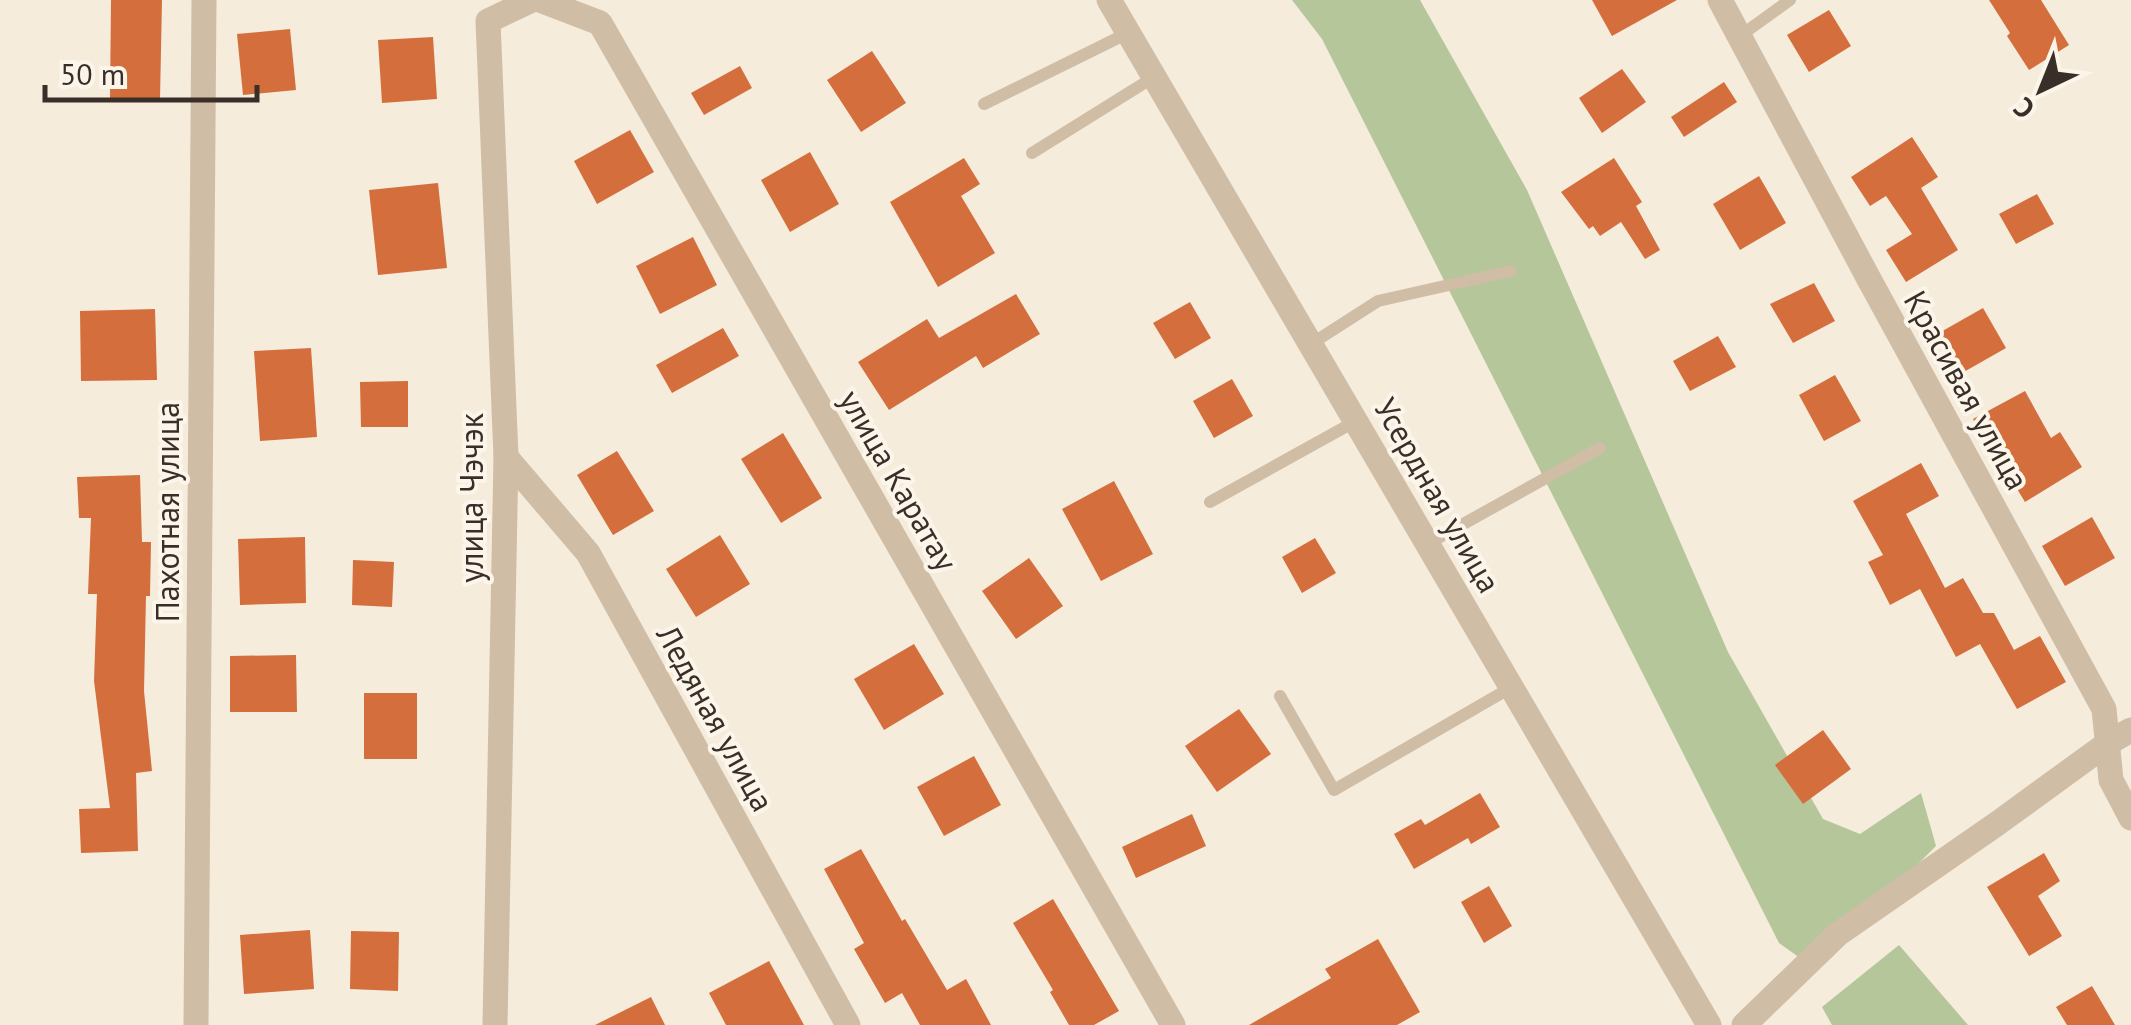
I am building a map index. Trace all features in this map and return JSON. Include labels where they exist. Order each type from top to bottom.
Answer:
[{"type":"street","name":"Пахотная улица","points":[[196,1025],[204,0]]},
{"type":"street","name":"улица Чэчэк","points":[[495,1025],[506,457],[488,21],[532,0]]},
{"type":"street","name":"улица Каратау","points":[[540,0],[600,24],[1174,1025]]},
{"type":"street","name":"Усердная улица","points":[[1109,0],[1709,1025]]},
{"type":"street","name":"Красивая улица","points":[[1720,0],[2104,709],[2111,780],[2131,818]]},
{"type":"street","name":"Ледяная улица","points":[[506,457],[588,554],[848,1025]]},
{"type":"street","points":[[1744,1025],[1838,934],[2131,730]]},
{"type":"lane","points":[[1740,36],[1790,0]]},
{"type":"lane","points":[[984,104],[1128,33]]},
{"type":"lane","points":[[1032,153],[1154,76]]},
{"type":"lane","points":[[1311,344],[1378,301],[1511,271]]},
{"type":"lane","points":[[1210,502],[1357,421]]},
{"type":"lane","points":[[1429,543],[1600,448]]},
{"type":"lane","points":[[1280,696],[1334,790],[1512,686]]},
{"type":"green space","points":[[1292,0],[1420,0],[1527,190],[1728,652],[1823,819],[1860,834],[1921,793],[1936,846],[1814,968],[1779,943],[1322,39]]},
{"type":"green space","points":[[1899,945],[1968,1025],[1832,1025],[1822,1007]]},
{"type":"building","points":[[111,0],[162,0],[160,99],[110,98]]},
{"type":"building","points":[[1592,0],[1677,0],[1612,36]]},
{"type":"building","points":[[1989,0],[2041,0],[2069,45],[2029,70]]},
{"type":"building","points":[[1829,10],[1851,46],[1809,72],[1787,35]]},
{"type":"building","points":[[290,29],[296,90],[243,95],[237,34]]},
{"type":"building","points":[[433,37],[437,99],[382,103],[378,40]]},
{"type":"building","points":[[872,51],[906,103],[861,132],[827,80]]},
{"type":"building","points":[[740,66],[752,88],[704,115],[691,93]]},
{"type":"building","points":[[1622,69],[1646,102],[1602,133],[1579,98]]},
{"type":"building","points":[[1724,82],[1737,102],[1684,137],[1671,117]]},
{"type":"building","points":[[630,130],[654,172],[597,204],[574,161]]},
{"type":"building","points":[[1912,137],[1938,177],[1921,188],[1958,250],[1906,282],[1886,250],[1912,234],[1886,196],[1870,206],[1851,177]]},
{"type":"building","points":[[810,152],[839,204],[790,232],[761,180]]},
{"type":"building","points":[[964,158],[980,184],[961,196],[995,253],[938,287],[890,202]]},
{"type":"building","points":[[1614,158],[1642,202],[1636,206],[1660,250],[1645,259],[1621,222],[1600,236],[1593,226],[1589,229],[1561,192]]},
{"type":"building","points":[[1759,176],[1786,223],[1740,250],[1713,204]]},
{"type":"building","points":[[438,183],[447,268],[378,275],[369,190]]},
{"type":"building","points":[[2037,194],[2054,224],[2016,244],[1999,214]]},
{"type":"building","points":[[693,237],[717,285],[660,314],[636,266]]},
{"type":"building","points":[[1814,283],[1835,321],[1793,343],[1770,304]]},
{"type":"building","points":[[1016,294],[1040,334],[983,368],[976,356],[889,410],[858,362],[927,319],[939,338]]},
{"type":"building","points":[[1190,302],[1211,338],[1175,359],[1153,323]]},
{"type":"building","points":[[1983,308],[2006,348],[1962,373],[1939,333]]},
{"type":"building","points":[[155,309],[157,380],[81,381],[80,311]]},
{"type":"building","points":[[723,328],[739,356],[672,393],[656,365]]},
{"type":"building","points":[[1718,336],[1736,367],[1690,391],[1673,361]]},
{"type":"building","points":[[311,348],[317,437],[260,441],[254,351]]},
{"type":"building","points":[[1835,375],[1861,421],[1824,441],[1799,395]]},
{"type":"building","points":[[1232,379],[1253,416],[1214,438],[1193,401]]},
{"type":"building","points":[[408,381],[408,427],[361,427],[360,382]]},
{"type":"building","points":[[2025,391],[2051,438],[2060,432],[2082,467],[2025,502],[1973,419]]},
{"type":"building","points":[[783,433],[822,498],[781,523],[741,459]]},
{"type":"building","points":[[617,451],[654,511],[613,535],[577,475]]},
{"type":"building","points":[[1921,463],[1939,496],[1906,514],[1945,588],[1963,578],[1983,613],[1994,613],[2014,650],[2040,636],[2066,682],[2017,709],[1980,644],[1956,657],[1920,589],[1890,605],[1868,562],[1883,555],[1853,501]]},
{"type":"building","points":[[140,475],[142,542],[151,542],[144,691],[152,771],[136,773],[138,851],[81,853],[79,809],[110,808],[94,681],[97,594],[88,594],[91,518],[79,518],[77,477]]},
{"type":"building","points":[[1114,481],[1153,554],[1101,581],[1062,509]]},
{"type":"building","points":[[2092,517],[2115,558],[2065,586],[2042,546]]},
{"type":"building","points":[[720,535],[750,584],[696,617],[666,569]]},
{"type":"building","points":[[305,537],[306,603],[240,605],[238,539]]},
{"type":"building","points":[[1315,538],[1336,573],[1302,593],[1282,557]]},
{"type":"building","points":[[1029,558],[1063,606],[1016,639],[982,591]]},
{"type":"building","points":[[353,560],[394,562],[392,607],[352,605]]},
{"type":"building","points":[[914,644],[944,694],[884,730],[854,679]]},
{"type":"building","points":[[296,655],[297,712],[230,712],[230,656]]},
{"type":"building","points":[[364,693],[417,693],[417,759],[364,759]]},
{"type":"building","points":[[1239,709],[1271,754],[1217,792],[1185,746]]},
{"type":"building","points":[[1823,730],[1851,769],[1803,804],[1775,765]]},
{"type":"building","points":[[974,756],[1001,805],[944,836],[917,787]]},
{"type":"building","points":[[1480,793],[1500,827],[1471,844],[1468,838],[1414,869],[1394,834],[1421,819],[1425,825]]},
{"type":"building","points":[[1192,814],[1206,846],[1136,878],[1122,847]]},
{"type":"building","points":[[861,849],[947,990],[966,979],[991,1025],[920,1025],[902,993],[885,1003],[854,949],[864,943],[824,869]]},
{"type":"building","points":[[2044,853],[2060,881],[2038,896],[2062,936],[2029,956],[1987,887]]},
{"type":"building","points":[[1489,886],[1512,926],[1484,943],[1461,902]]},
{"type":"building","points":[[1053,899],[1119,1011],[1094,1025],[1069,1025],[1013,923]]},
{"type":"building","points":[[310,930],[314,989],[244,994],[240,935]]},
{"type":"building","points":[[351,931],[399,932],[398,991],[350,989]]},
{"type":"building","points":[[1378,939],[1420,1012],[1397,1025],[1249,1025],[1331,978],[1325,969]]},
{"type":"building","points":[[769,961],[804,1025],[726,1025],[709,993]]},
{"type":"building","points":[[2092,986],[2115,1025],[2067,1025],[2056,1007]]},
{"type":"building","points":[[651,997],[665,1025],[595,1025]]}]
